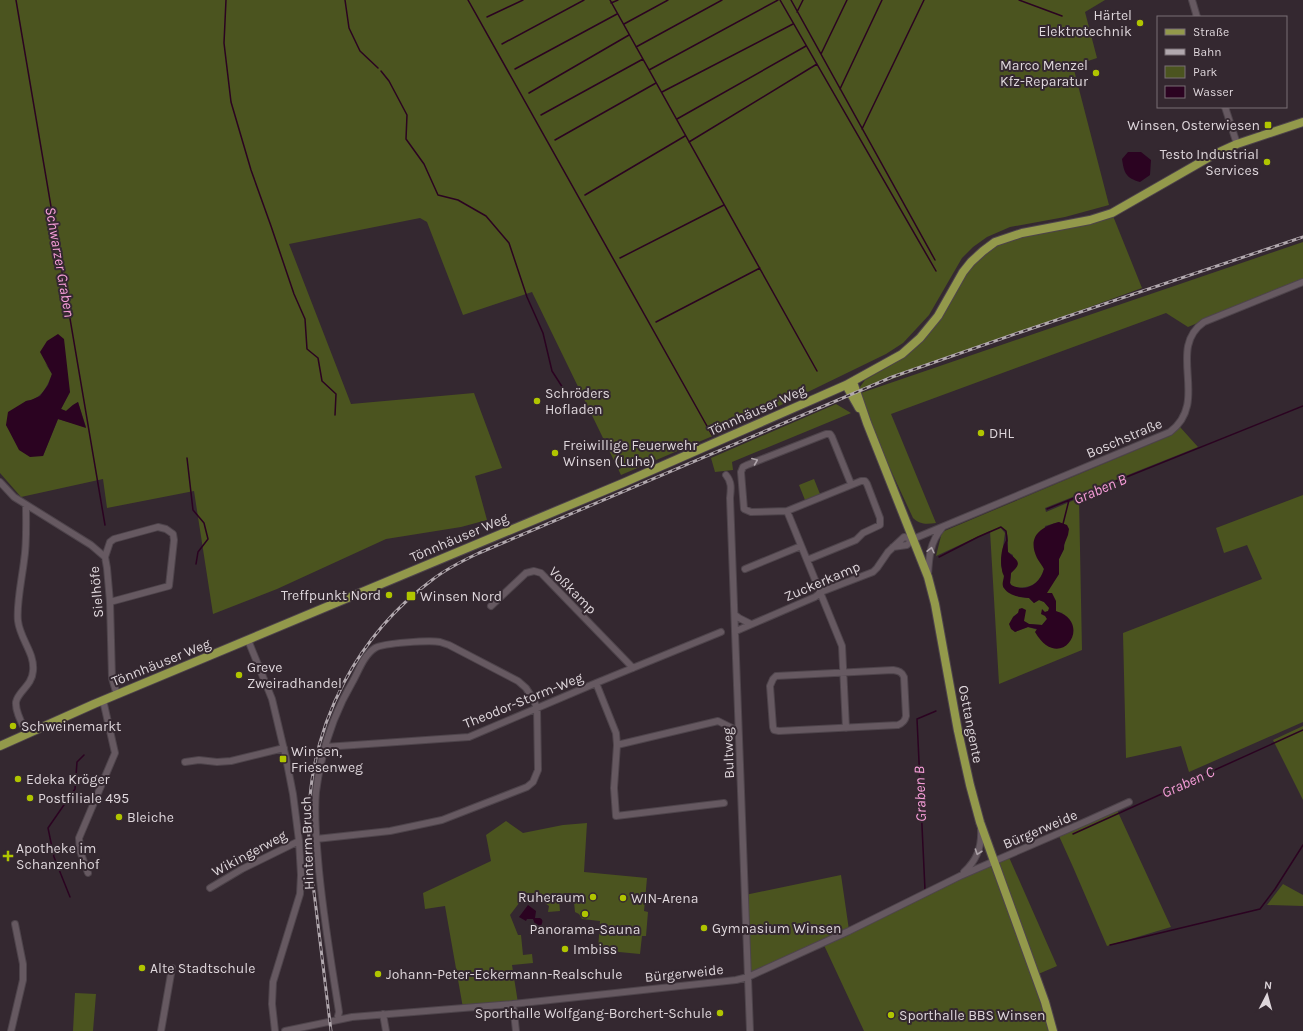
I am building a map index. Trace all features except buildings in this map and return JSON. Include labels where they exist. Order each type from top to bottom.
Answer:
[{"type":"main road","name":"Tönnhäuser Weg","points":[[0,746],[103,700],[616,486],[849,383],[902,354],[920,338],[938,316],[963,272],[982,251],[995,242],[1022,233],[1090,220],[1112,213],[1209,157],[1238,144],[1303,122]]},
{"type":"main road","name":"Osttangente","points":[[849,383],[867,422],[928,577],[935,604],[960,745],[980,822],[1040,989],[1053,1031]]},
{"type":"street","points":[[1192,0],[1197,16]]},
{"type":"street","points":[[1225,108],[1238,144]]},
{"type":"street","name":"Boschstraße","points":[[913,539],[1170,432],[1180,423],[1186,414],[1188,396],[1187,348],[1191,336],[1198,326],[1204,322],[1303,282]]},
{"type":"street","points":[[807,560],[856,540],[863,533],[880,525],[880,518],[865,481],[851,484],[787,511],[751,512],[746,511],[743,506],[741,472],[743,467],[826,434],[830,434],[851,484]]},
{"type":"street","name":"Bultweg","points":[[726,475],[730,479],[731,487],[730,498],[750,1031]]},
{"type":"street","name":"Sielhöfe","points":[[0,482],[14,497],[26,506],[85,541],[99,551],[104,557],[108,568],[112,678],[117,695]]},
{"type":"street","points":[[26,506],[25,558],[18,622],[31,654],[33,672],[31,680],[18,696],[16,703],[17,710],[27,734]]},
{"type":"street","points":[[787,511],[842,646],[846,728]]},
{"type":"street","points":[[104,557],[110,542],[114,539],[158,527],[166,529],[173,534],[174,540],[169,586],[110,602]]},
{"type":"street","points":[[928,577],[930,552],[933,541],[944,527]]},
{"type":"street","name":"Zuckerkamp","points":[[736,631],[815,597],[821,592],[873,572],[888,552],[894,547],[907,545],[913,539]]},
{"type":"street","points":[[744,569],[801,546]]},
{"type":"street","name":"Voßkamp","points":[[491,606],[526,573],[534,571],[541,574],[633,668]]},
{"type":"street","points":[[735,615],[751,624]]},
{"type":"street","name":"Theodor-Storm-Weg","points":[[325,747],[469,737],[721,632]]},
{"type":"street","points":[[248,640],[272,699],[284,748],[292,789],[302,875],[300,894],[273,982],[272,1004],[275,1031]]},
{"type":"street","name":"Hinterm Bruch","points":[[340,1018],[338,1016],[339,1012],[322,902],[316,839],[316,793],[325,747],[336,713],[368,654],[375,648],[384,645],[441,642],[518,681],[526,688],[537,708]]},
{"type":"street","points":[[893,670],[899,671],[903,674],[906,720],[898,725],[779,731],[774,730],[772,727],[770,686],[776,676],[844,673],[893,670]]},
{"type":"street","points":[[596,683],[616,733],[617,744],[614,788],[616,816],[724,803]]},
{"type":"street","points":[[88,873],[80,851],[79,838],[115,753],[103,700]]},
{"type":"street","points":[[316,839],[390,831],[442,820],[527,786],[533,782],[538,770],[537,708]]},
{"type":"street","points":[[617,744],[718,721],[732,728]]},
{"type":"street","points":[[185,762],[199,760],[217,762],[284,748]]},
{"type":"street","name":"Bürgerweide","points":[[285,1031],[340,1018],[513,1004],[748,977],[834,938],[960,876],[1129,802]]},
{"type":"street","name":"Bürgerweide","points":[[960,876],[975,860],[978,853],[981,836],[980,822]]},
{"type":"street","name":"Wikingerweg","points":[[210,888],[242,869],[299,841]]},
{"type":"street","points":[[11,1031],[24,972],[15,924]]},
{"type":"street","points":[[161,1031],[172,968]]},
{"type":"street","points":[[513,1004],[516,1031]]},
{"type":"street","points":[[383,1014],[386,1031]]},
{"type":"green space","points":[[0,0],[1105,0],[1085,12],[1097,58],[1073,66],[1109,205],[1065,217],[1010,227],[987,237],[973,247],[962,258],[929,315],[903,343],[886,354],[715,435],[621,475],[532,292],[463,315],[427,222],[420,218],[289,244],[351,404],[474,393],[502,468],[475,476],[487,520],[461,527],[386,539],[277,589],[213,614],[194,491],[107,508],[103,479],[21,497],[0,473]],"holes":[[[45,363],[70,392],[61,409],[66,411],[78,402],[86,427],[58,419],[43,456],[13,436],[6,425],[26,401],[36,398],[43,392],[50,379],[52,374]]]},
{"type":"green space","points":[[1113,216],[1142,288],[859,391],[865,380],[900,360],[922,341],[972,264],[997,245],[1011,239]]},
{"type":"green space","points":[[1303,242],[1303,279],[1188,327],[1166,313],[891,414],[936,523],[921,523],[913,518],[880,447],[861,393]]},
{"type":"green space","points":[[836,404],[851,413],[732,462],[733,470],[715,472],[711,458]]},
{"type":"green space","points":[[1180,427],[1198,447],[1045,508],[1046,512],[1079,498],[1082,650],[999,684],[990,531],[936,556],[942,532],[1172,435]],"holes":[[[1059,522],[1065,540],[1064,549],[1059,559],[1059,574],[1046,593],[1056,612],[1063,613],[1038,630],[1028,627],[1015,632],[1013,617],[1018,613],[1024,617],[1024,621],[1029,624],[1042,625],[1047,619],[1045,612],[1049,611],[1049,607],[1044,602],[1039,600],[1034,603],[1029,598],[1019,597],[1003,587],[1004,575],[1001,565],[1005,533],[1000,527],[1006,531],[1008,552],[1013,555],[1010,583],[1013,587],[1033,585],[1042,574],[1044,569],[1045,526]]]},
{"type":"green space","points":[[814,479],[820,494],[805,500],[799,485]]},
{"type":"green space","points":[[1303,495],[1303,722],[1189,772],[1181,746],[1126,758],[1123,633],[1262,579],[1247,545],[1224,553],[1216,528]]},
{"type":"green space","points":[[1303,726],[1303,800],[1273,740]]},
{"type":"green space","points":[[1117,810],[1171,927],[1107,946],[1059,836]]},
{"type":"green space","points":[[506,821],[523,833],[563,825],[587,823],[584,872],[647,878],[644,911],[648,912],[646,936],[642,936],[640,954],[598,950],[600,921],[582,919],[579,914],[575,912],[574,902],[578,902],[577,898],[570,898],[569,893],[561,894],[562,899],[559,900],[560,911],[548,912],[549,906],[531,893],[526,894],[510,915],[518,935],[521,935],[523,955],[532,954],[533,963],[512,965],[518,1003],[463,1008],[445,906],[425,909],[423,893],[491,861],[486,835]]},
{"type":"green space","points":[[1008,855],[1057,966],[1036,975],[1053,1031],[864,1031],[823,943],[748,977],[745,895],[841,875],[849,930]]},
{"type":"green space","points":[[1283,884],[1303,895],[1303,906],[1267,905]]},
{"type":"green space","points":[[75,993],[96,994],[93,1031],[73,1031]]},
{"type":"water","points":[[1128,152],[1141,152],[1151,160],[1150,175],[1140,182],[1132,179],[1126,174],[1122,159]]},
{"type":"water","points":[[58,334],[64,339],[70,392],[61,409],[66,411],[78,402],[86,428],[58,419],[43,456],[30,457],[19,450],[6,425],[8,412],[26,401],[40,396],[48,385],[52,374],[40,352],[47,341]]},
{"type":"water","points":[[1059,522],[1067,525],[1069,529],[1068,535],[1059,559],[1059,574],[1047,593],[1052,593],[1056,601],[1056,611],[1067,617],[1073,625],[1073,634],[1070,642],[1063,647],[1054,649],[1045,644],[1035,632],[1037,629],[1028,627],[1015,632],[1011,629],[1009,624],[1013,617],[1018,613],[1019,609],[1022,608],[1026,610],[1024,621],[1029,624],[1042,625],[1047,619],[1041,614],[1042,609],[1045,612],[1048,611],[1049,608],[1044,602],[1039,600],[1034,603],[1029,598],[1015,596],[1006,591],[1003,585],[1004,576],[1001,558],[1003,546],[1007,539],[1008,552],[1016,559],[1018,564],[1011,573],[1011,585],[1022,588],[1032,586],[1039,579],[1044,569],[1034,551],[1034,544],[1037,534],[1046,527]]},
{"type":"water","points":[[528,905],[536,911],[535,918],[540,918],[542,920],[541,926],[545,933],[543,933],[538,925],[535,924],[533,919],[527,919],[526,921],[519,917]]},
{"type":"waterway","name":"Schwarzer Graben","points":[[16,0],[105,525]]},
{"type":"waterway","points":[[226,0],[224,43],[231,102],[251,170],[294,294],[305,319],[307,349],[318,358],[322,381],[336,394],[335,415]]},
{"type":"waterway","points":[[345,0],[349,28],[360,51],[378,68]]},
{"type":"waterway","points":[[468,0],[712,435]]},
{"type":"waterway","points":[[487,17],[523,0]]},
{"type":"waterway","points":[[502,44],[584,0]]},
{"type":"waterway","points":[[610,0],[817,371]]},
{"type":"waterway","points":[[611,3],[618,0]]},
{"type":"waterway","points":[[624,24],[668,0]]},
{"type":"waterway","points":[[636,47],[722,0]]},
{"type":"waterway","points":[[649,70],[778,0]]},
{"type":"waterway","points":[[780,0],[936,271]]},
{"type":"waterway","points":[[791,0],[935,260]]},
{"type":"waterway","points":[[797,12],[803,0]]},
{"type":"waterway","points":[[821,54],[847,0]]},
{"type":"waterway","points":[[840,89],[882,0]]},
{"type":"waterway","points":[[862,129],[924,0]]},
{"type":"waterway","points":[[1019,0],[1062,16]]},
{"type":"waterway","points":[[515,69],[617,14]]},
{"type":"waterway","points":[[662,92],[793,24]]},
{"type":"waterway","points":[[529,93],[629,35]]},
{"type":"waterway","points":[[677,119],[806,46]]},
{"type":"waterway","points":[[541,115],[643,59]]},
{"type":"waterway","points":[[689,142],[817,64]]},
{"type":"waterway","points":[[381,71],[389,81],[407,115],[406,139],[424,164],[438,195],[458,200],[486,216],[509,243],[527,297],[543,333],[552,371],[570,399]]},
{"type":"waterway","points":[[555,140],[656,83]]},
{"type":"waterway","points":[[585,195],[685,136]]},
{"type":"waterway","points":[[620,258],[724,205]]},
{"type":"waterway","points":[[656,322],[760,268]]},
{"type":"waterway","name":"Graben B","points":[[1047,509],[1303,406]]},
{"type":"waterway","points":[[187,458],[193,510],[204,523],[208,539],[198,552],[196,564]]},
{"type":"waterway","name":"Graben B","points":[[1063,524],[1069,500]]},
{"type":"waterway","name":"Graben B","points":[[939,557],[1001,527],[1006,531],[1007,541]]},
{"type":"waterway","name":"Graben B","points":[[925,890],[917,719],[936,711]]},
{"type":"waterway","name":"Graben C","points":[[1073,834],[1303,730]]},
{"type":"waterway","points":[[70,897],[54,857],[48,828],[75,789],[77,762],[84,755]]},
{"type":"waterway","points":[[1110,945],[1260,909],[1275,889],[1303,845]]},
{"type":"railway","points":[[331,1031],[309,847],[309,811],[312,777],[330,712],[344,682],[362,653],[382,626],[406,602],[432,580],[454,565],[479,553],[892,377],[1303,237]]},
{"type":"place","name":"Härtel Elektrotechnik","points":[[1140,23]]},
{"type":"place","name":"Marco Menzel Kfz-Reparatur","points":[[1096,73]]},
{"type":"place","name":"Winsen, Osterwiesen","points":[[1268,125]]},
{"type":"place","name":"Testo Industrial Services","points":[[1267,162]]},
{"type":"place","name":"Schröders Hofladen","points":[[537,401]]},
{"type":"place","name":"DHL","points":[[981,433]]},
{"type":"place","name":"Freiwillige Feuerwehr Winsen (Luhe)","points":[[555,453]]},
{"type":"place","name":"Treffpunkt Nord","points":[[389,595]]},
{"type":"place","name":"Winsen Nord","points":[[411,596]]},
{"type":"place","name":"Greve Zweiradhandel","points":[[239,675]]},
{"type":"place","name":"Schweinemarkt","points":[[13,726]]},
{"type":"place","name":"Winsen, Friesenweg","points":[[283,759]]},
{"type":"place","name":"Edeka Kröger","points":[[18,779]]},
{"type":"place","name":"Postfiliale 495","points":[[30,798]]},
{"type":"place","name":"Bleiche","points":[[119,817]]},
{"type":"place","name":"Apotheke im Schanzenhof","points":[[8,856]]},
{"type":"place","name":"Ruheraum","points":[[593,897]]},
{"type":"place","name":"WIN-Arena","points":[[623,898]]},
{"type":"place","name":"Panorama-Sauna","points":[[585,914]]},
{"type":"place","name":"Gymnasium Winsen","points":[[704,928]]},
{"type":"place","name":"Imbiss","points":[[565,949]]},
{"type":"place","name":"Alte Stadtschule","points":[[142,968]]},
{"type":"place","name":"Johann-Peter-Eckermann-Realschule","points":[[378,974]]},
{"type":"place","name":"Sporthalle Wolfgang-Borchert-Schule","points":[[720,1013]]},
{"type":"place","name":"Sporthalle BBS Winsen","points":[[891,1015]]}]
